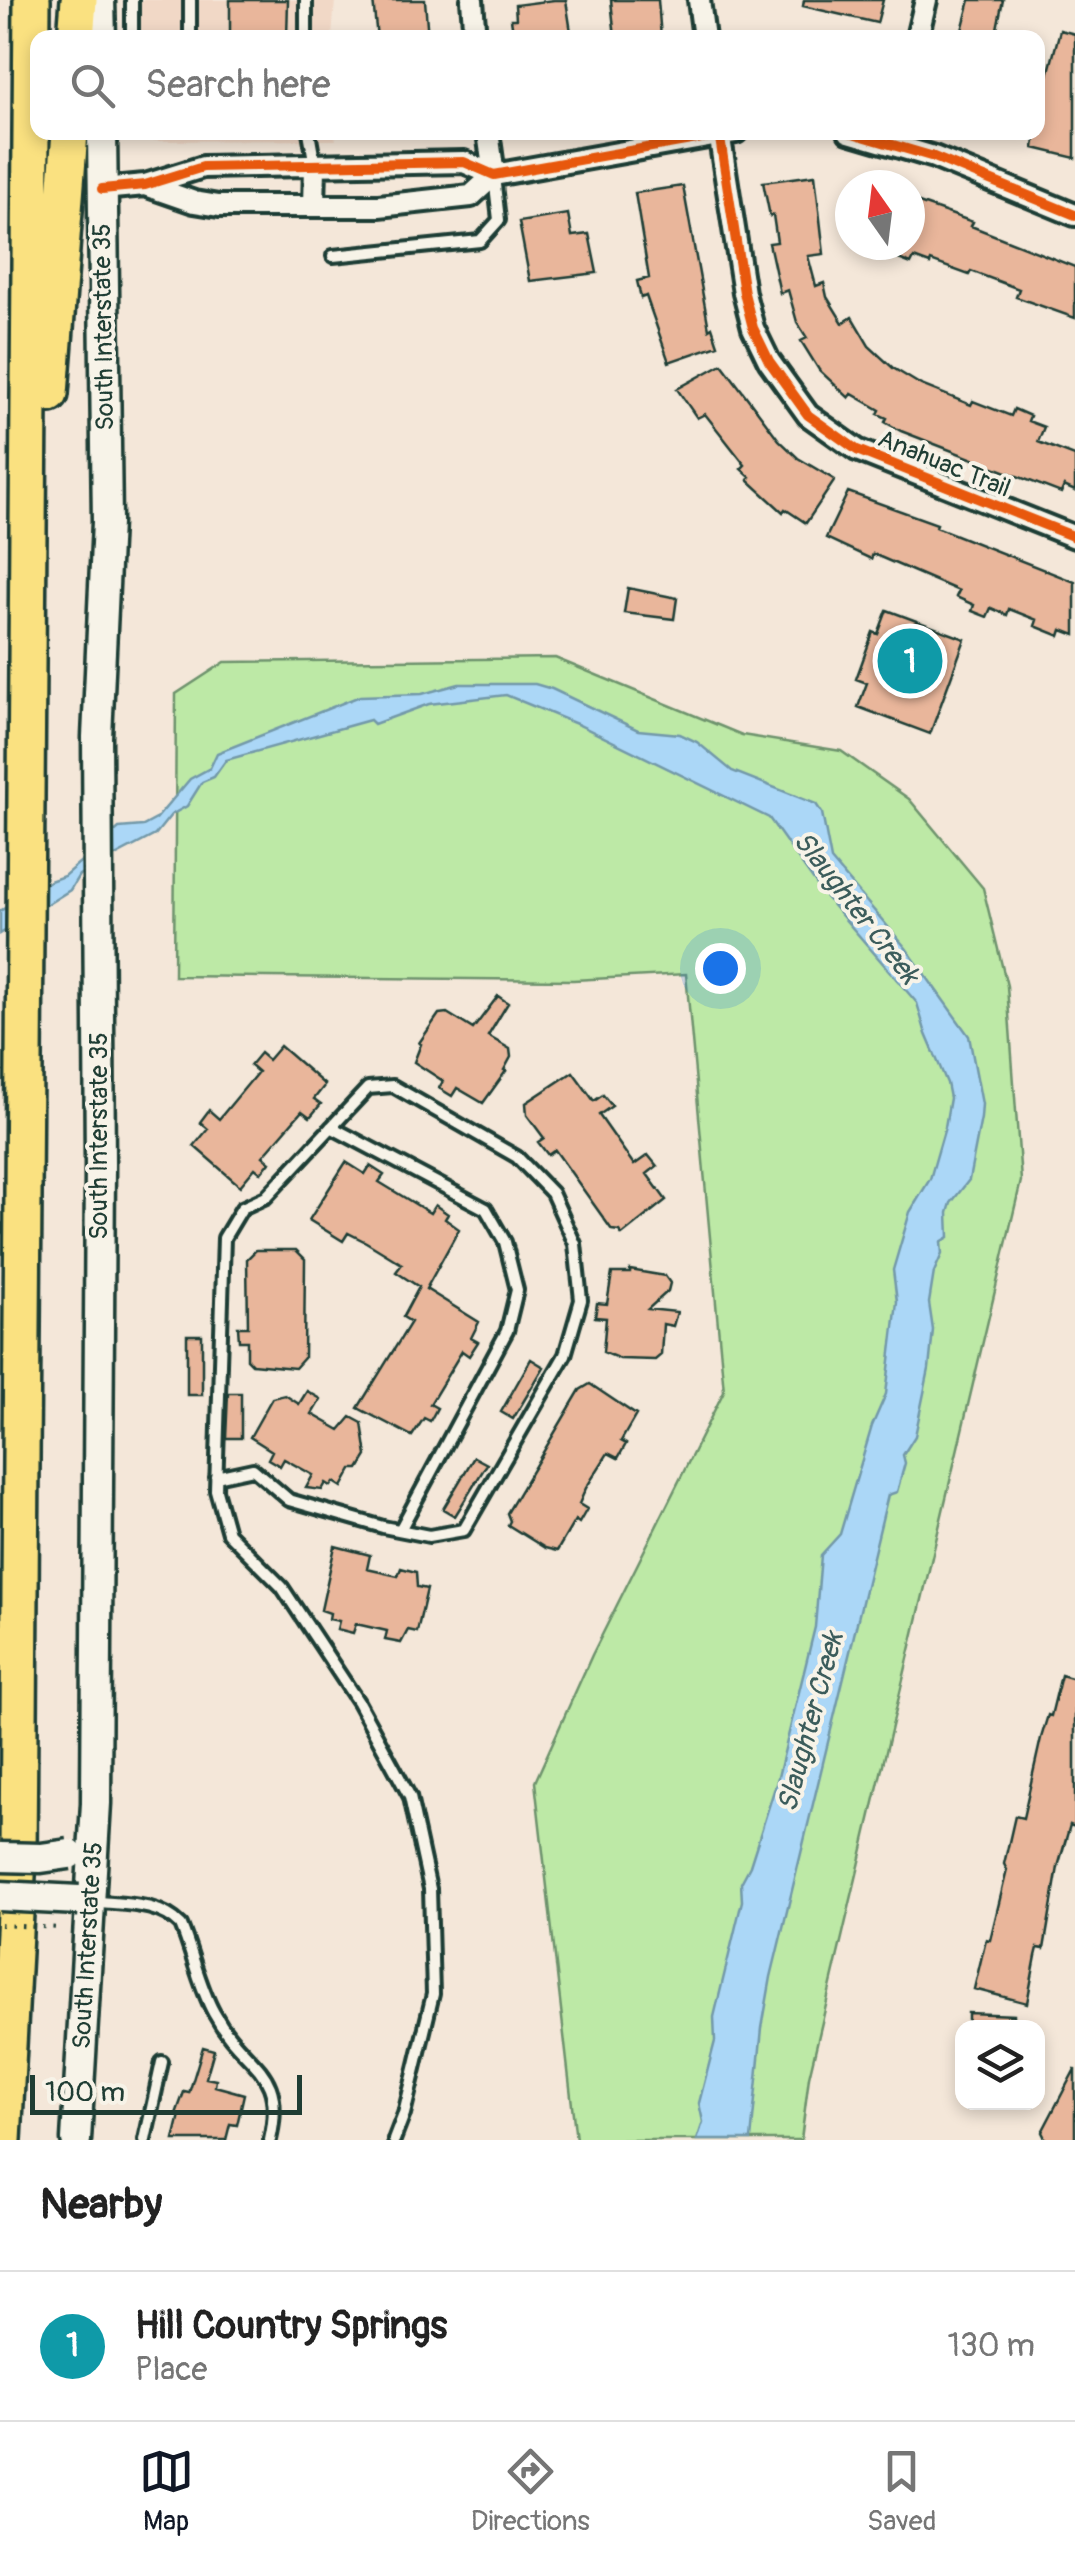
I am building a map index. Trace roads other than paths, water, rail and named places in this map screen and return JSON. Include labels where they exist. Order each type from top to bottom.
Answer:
[{"type":"highway","points":[[32,0],[32,30]]},
{"type":"highway","points":[[77,30],[79,0]]},
{"type":"highway","points":[[2,2140],[18,1857],[31,140]]},
{"type":"highway","points":[[27,614],[48,422],[69,140]]},
{"type":"highway","points":[[9,2014],[13,2140]]},
{"type":"main road","points":[[100,0],[101,30]]},
{"type":"main road","name":"South Interstate 35","points":[[76,2140],[85,1900],[96,1803],[100,1183],[97,737],[107,522],[102,140]]},
{"type":"main road","points":[[0,1858],[79,1850],[92,1830],[96,1803]]},
{"type":"main road","points":[[0,1896],[85,1900]]},
{"type":"street","points":[[472,0],[474,30]]},
{"type":"street","points":[[698,0],[703,30]]},
{"type":"street","points":[[919,30],[926,0]]},
{"type":"street","points":[[489,140],[494,175]]},
{"type":"street","points":[[145,185],[219,206],[378,206],[471,196],[494,175],[686,140]]},
{"type":"street","name":"Anahuac Trail","points":[[726,140],[744,293],[753,328],[768,361],[808,415],[856,450],[1075,537]]},
{"type":"street","points":[[900,140],[1075,214]]},
{"type":"street","points":[[102,189],[145,185],[203,167],[464,162],[494,175]]},
{"type":"street","points":[[314,166],[314,206]]},
{"type":"lane","points":[[132,0],[132,30]]},
{"type":"lane","points":[[190,0],[190,30]]},
{"type":"lane","points":[[306,0],[306,30]]},
{"type":"lane","points":[[310,140],[314,166]]},
{"type":"lane","points":[[333,256],[480,241],[499,220],[494,175]]},
{"type":"lane","points":[[216,1477],[253,1469],[289,1500],[429,1536],[464,1530],[565,1355],[581,1300],[575,1244],[552,1193],[517,1157],[393,1086],[368,1088],[266,1197],[242,1208],[224,1238],[216,1477],[216,1490],[228,1533],[282,1587],[358,1702],[410,1797],[430,1889],[434,1994],[394,2140]]},
{"type":"lane","points":[[332,1127],[486,1209],[505,1242],[517,1290],[507,1331],[400,1530]]},
{"type":"lane","points":[[85,1900],[158,1909],[171,1915],[180,1926],[213,2012],[237,2049],[268,2078],[276,2107],[270,2140]]},
{"type":"lane","points":[[145,2140],[162,2062]]},
{"type":"water","name":"Slaughter Creek","points":[[459,684],[535,684],[552,689],[638,730],[680,734],[697,742],[732,771],[816,804],[822,813],[831,860],[906,948],[969,1036],[982,1104],[969,1180],[948,1213],[949,1237],[941,1242],[942,1254],[934,1272],[929,1303],[933,1330],[929,1369],[915,1436],[903,1455],[905,1463],[897,1492],[888,1495],[771,1977],[751,2140],[697,2140],[703,2122],[699,2103],[715,2041],[714,2017],[742,1901],[741,1883],[777,1781],[815,1627],[821,1555],[840,1534],[872,1426],[886,1394],[897,1302],[893,1270],[910,1212],[930,1179],[945,1127],[950,1098],[947,1083],[917,1003],[824,895],[769,818],[579,725],[506,695],[429,704],[374,724],[370,720],[226,760],[214,777],[202,782],[187,806],[171,815],[155,835],[79,875],[70,890],[0,934],[0,911],[64,876],[119,828],[143,826],[156,819],[190,779],[210,768],[217,753],[360,696],[422,694]]},
{"type":"place","name":"Hill Country Springs","points":[[910,661]]}]
